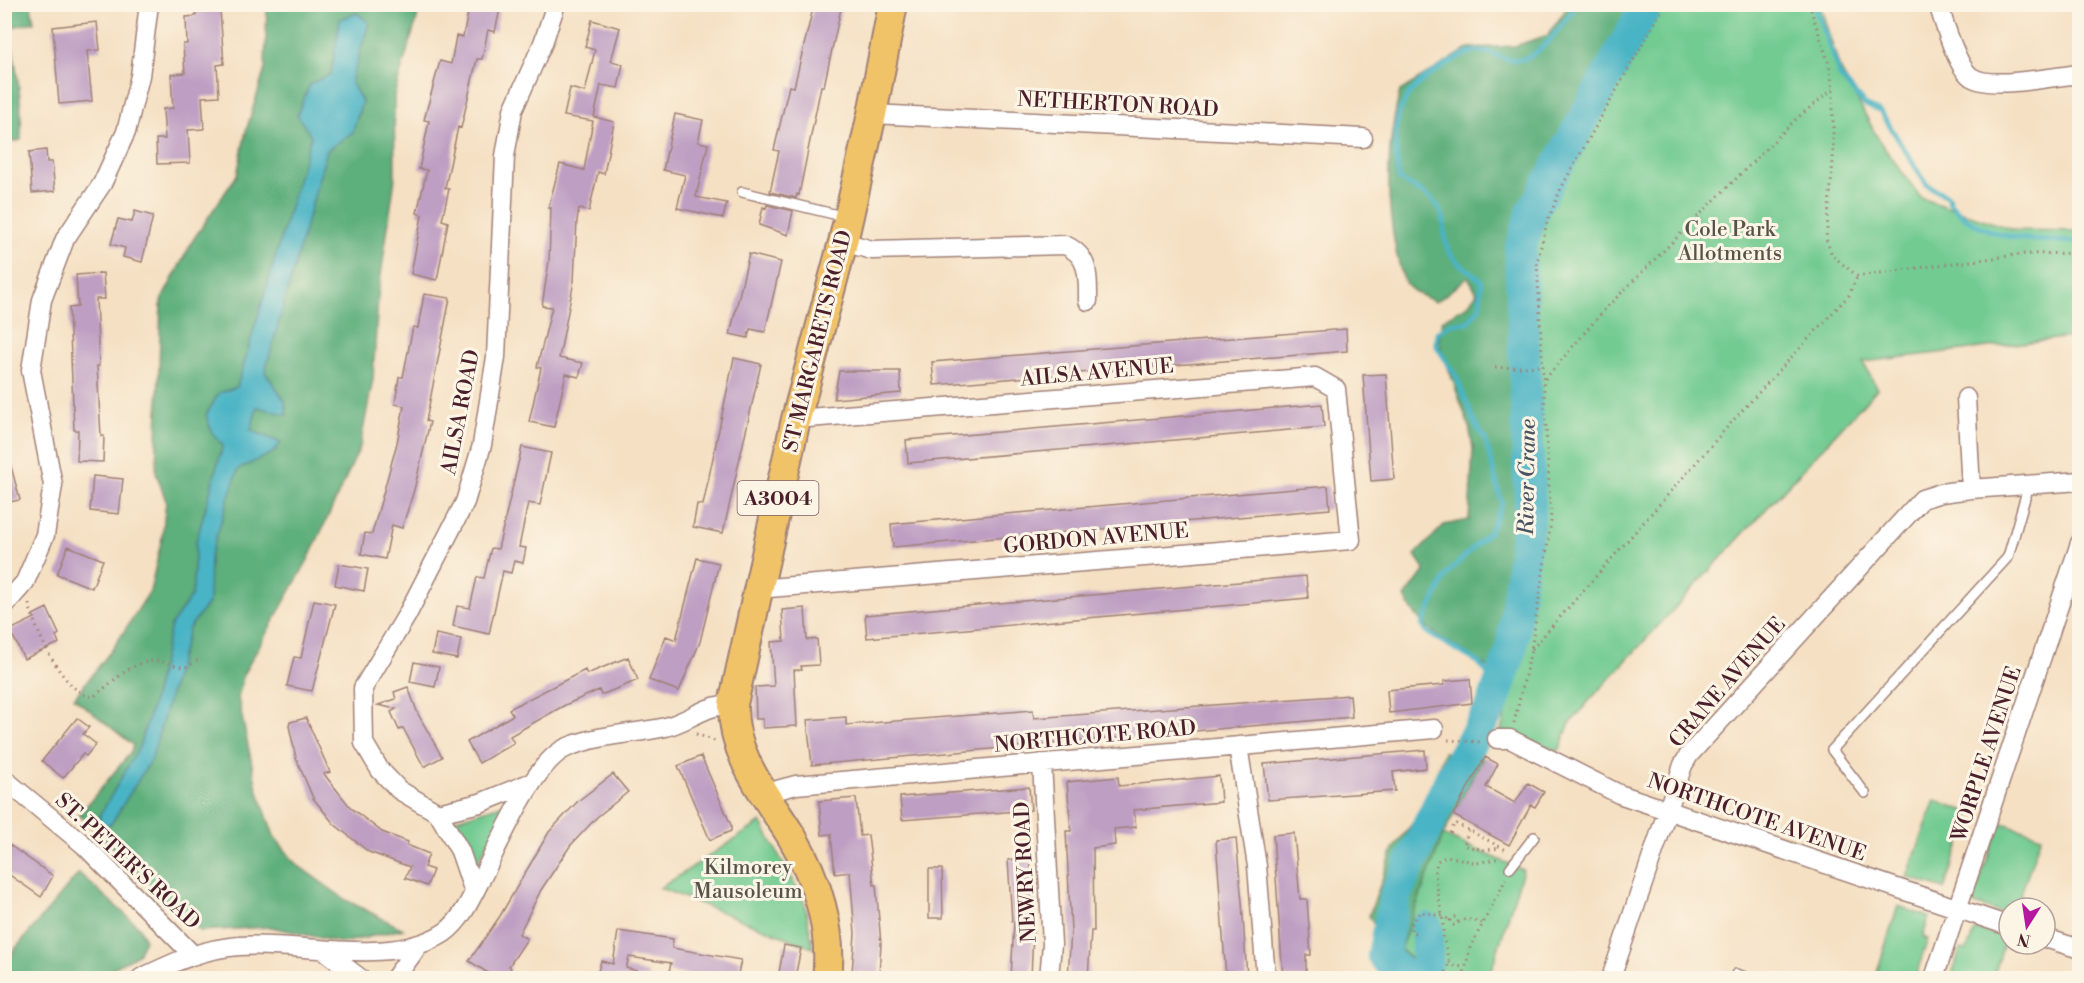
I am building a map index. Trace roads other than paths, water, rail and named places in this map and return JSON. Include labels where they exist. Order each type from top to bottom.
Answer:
[{"type":"main road","name":"ST MARGARETS ROAD","points":[[827,978],[828,941],[817,892],[792,838],[762,794],[738,741],[733,704],[796,419],[845,230],[872,114],[893,4]]},
{"type":"street","points":[[4,606],[25,582],[45,536],[53,485],[31,370],[42,300],[65,239],[102,184],[126,132],[140,76],[149,4]]},
{"type":"street","name":"AILSA ROAD","points":[[474,892],[460,851],[438,813],[399,790],[380,770],[364,743],[363,688],[407,615],[465,502],[482,445],[496,357],[507,144],[513,110],[543,43],[556,4]]},
{"type":"street","points":[[1938,4],[1962,65],[1970,76],[1982,82],[2079,74]]},
{"type":"street","name":"NETHERTON ROAD","points":[[872,114],[1363,138]]},
{"type":"street","points":[[845,230],[872,250],[1065,245],[1077,250],[1084,260],[1088,270],[1088,301]]},
{"type":"street","name":"AILSA AVENUE","points":[[796,419],[1315,378],[1336,388],[1343,452]]},
{"type":"street","points":[[1966,398],[1971,489]]},
{"type":"street","name":"GORDON AVENUE","points":[[757,589],[1351,540],[1343,452]]},
{"type":"street","name":"CRANE AVENUE","points":[[1611,978],[1683,765],[1689,755],[1922,499],[1941,493],[1971,489],[2079,481]]},
{"type":"street","name":"WORPLE AVENUE","points":[[1934,978],[2079,543]]},
{"type":"street","points":[[395,978],[418,946],[453,925],[474,892],[532,782],[550,760],[566,748],[597,738],[675,724],[693,713],[717,705],[733,704]]},
{"type":"street","name":"NORTHCOTE ROAD","points":[[762,794],[796,785],[1042,763],[1238,746],[1439,734]]},
{"type":"street","name":"NORTHCOTE AVENUE","points":[[1498,740],[1619,794],[1997,922]]},
{"type":"street","points":[[1238,746],[1257,866],[1266,978]]},
{"type":"street","name":"NEWRY ROAD","points":[[1042,763],[1053,944],[1048,978]]},
{"type":"street","name":"ST. PETER'S ROAD","points":[[4,779],[84,845],[192,954]]},
{"type":"street","points":[[438,813],[480,803],[532,782]]},
{"type":"street","points":[[2057,942],[2079,949]]},
{"type":"street","points":[[141,978],[192,954],[248,946],[323,950],[418,946]]},
{"type":"street","points":[[323,950],[360,978]]},
{"type":"lane","points":[[742,192],[845,230]]},
{"type":"lane","points":[[1866,793],[1832,750],[2008,557],[2029,484]]},
{"type":"lane","points":[[1510,868],[1534,837]]},
{"type":"lane","points":[[1736,974],[1748,978]]},
{"type":"water","points":[[357,13],[369,23],[351,82],[362,101],[353,132],[327,150],[265,372],[285,401],[287,415],[257,407],[251,430],[281,443],[273,453],[238,469],[210,556],[209,602],[189,628],[152,758],[111,824],[100,827],[100,815],[139,747],[152,706],[171,625],[192,595],[196,542],[223,445],[212,433],[206,415],[219,393],[237,387],[311,136],[297,115],[310,84],[331,74],[340,19]]},
{"type":"waterway","points":[[1499,687],[1478,662],[1428,633],[1422,625],[1447,574],[1490,531],[1502,504],[1485,439],[1475,424],[1456,376],[1436,345],[1437,333],[1450,324],[1468,322],[1480,307],[1481,281],[1448,250],[1442,213],[1438,206],[1427,196],[1399,179],[1396,127],[1405,100],[1427,77],[1460,57],[1478,51],[1513,60],[1527,58],[1551,38],[1578,4]]},
{"type":"waterway","name":"River Crane","points":[[1406,978],[1383,956],[1395,896],[1454,771],[1492,706],[1511,651],[1530,506],[1520,249],[1533,210],[1647,4]]},
{"type":"waterway","points":[[1814,4],[1840,76],[1865,105],[1881,112],[1926,184],[1950,198],[1949,202],[1962,215],[1992,232],[2044,241],[2080,242]]},
{"type":"waterway","points":[[1422,978],[1427,959],[1427,928]]},
{"type":"park label","name":"Cole Park Allotments","points":[[1730,241]]},
{"type":"park label","name":"Kilmorey Mausoleum","points":[[748,879]]}]
